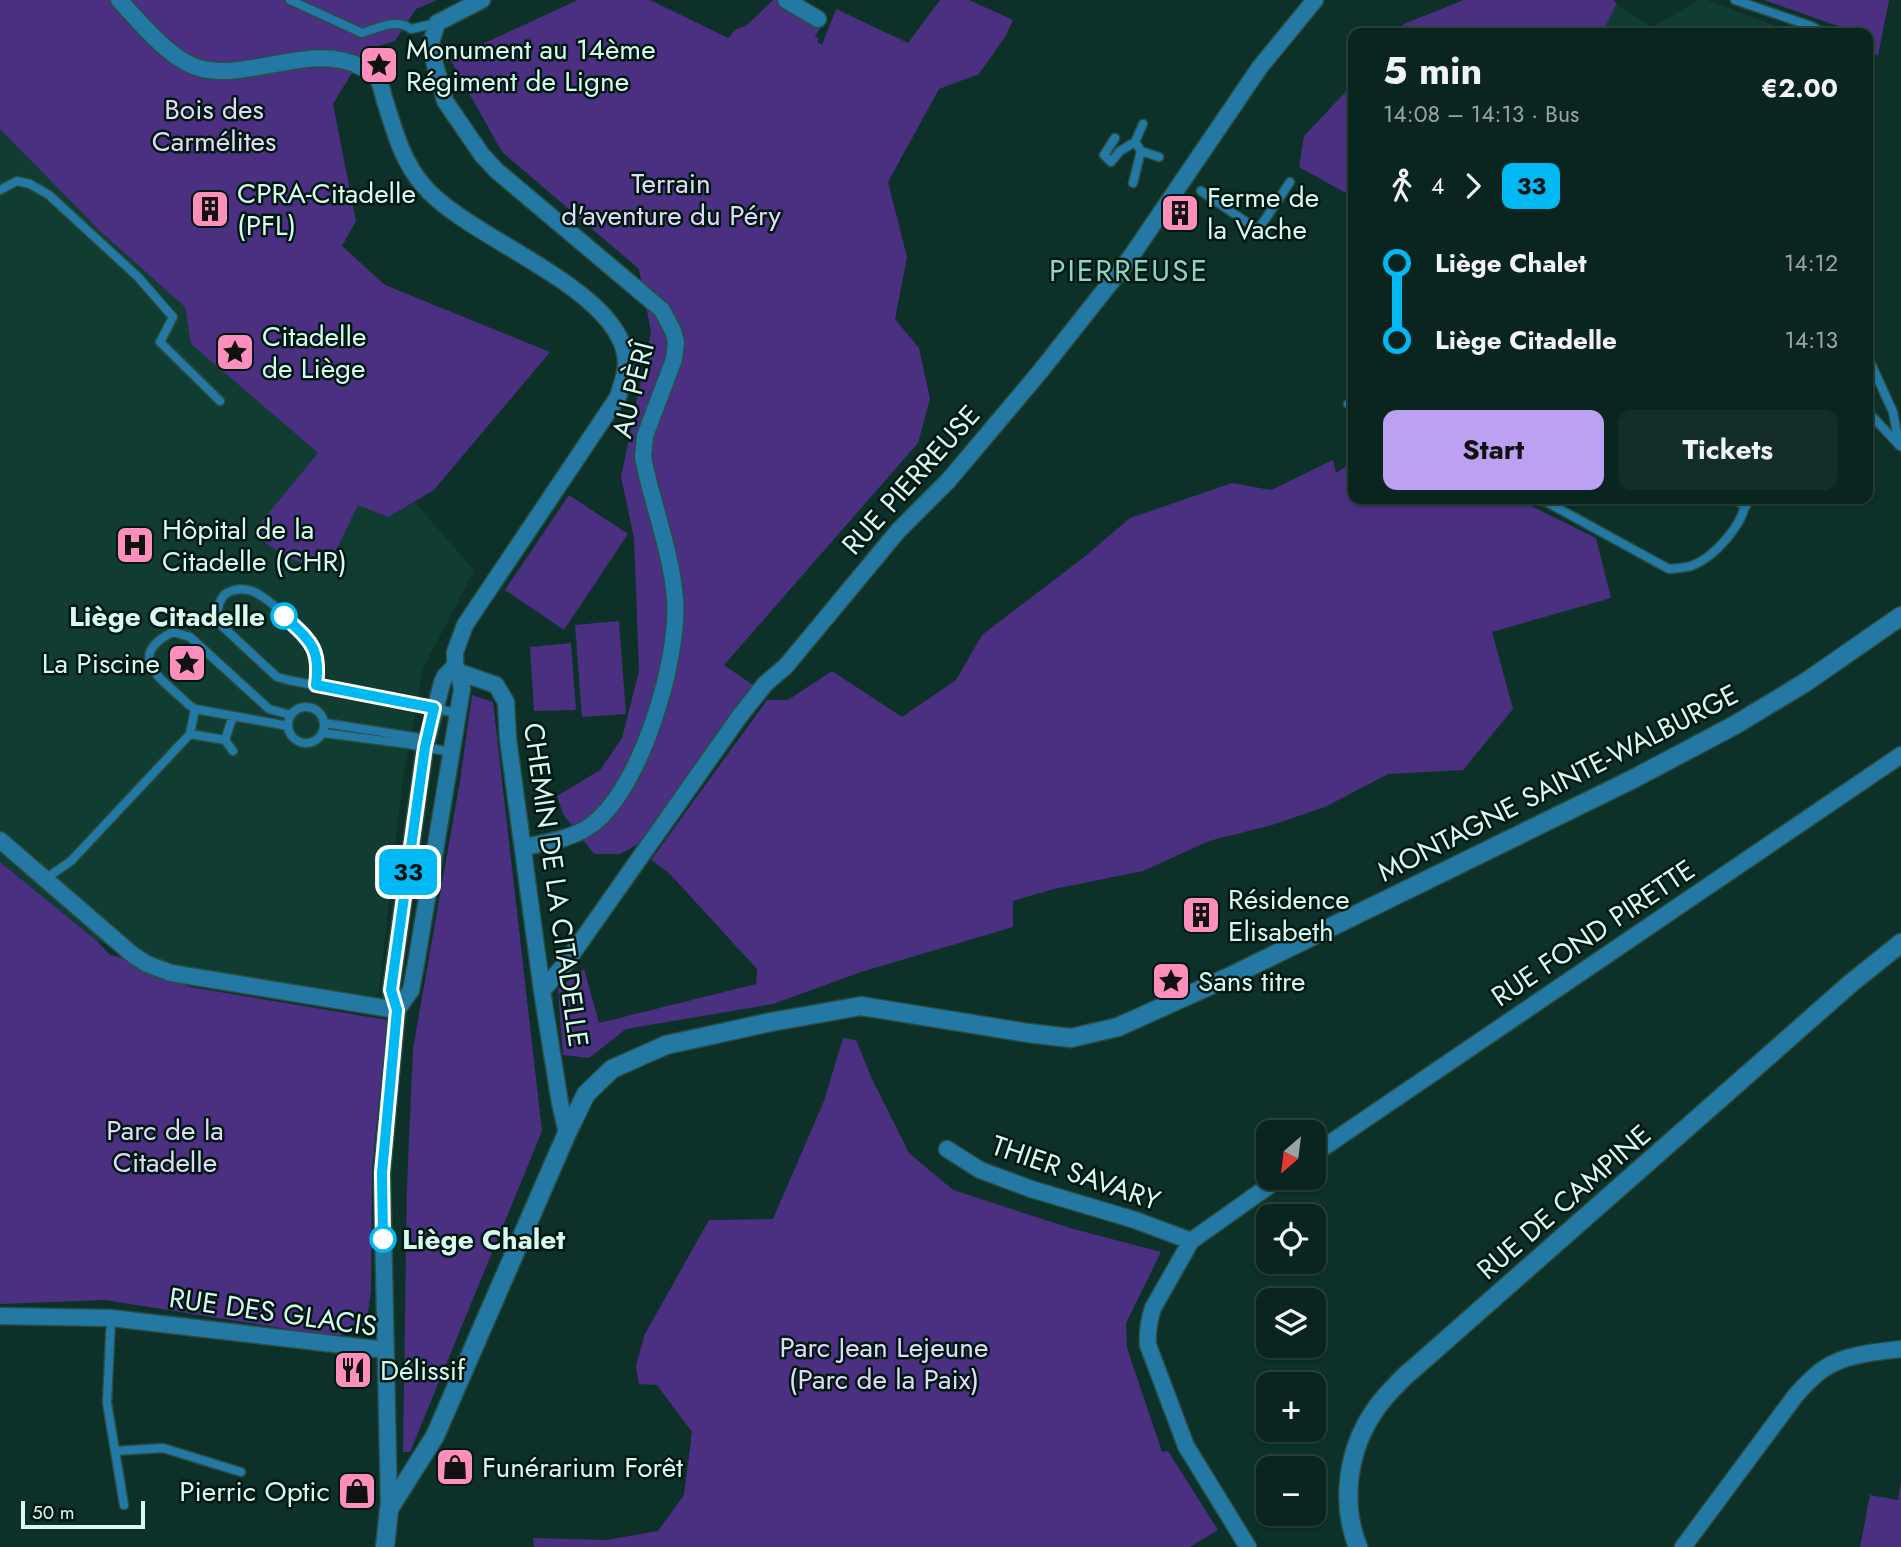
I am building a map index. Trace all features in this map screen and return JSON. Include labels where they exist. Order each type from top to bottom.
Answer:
[{"type":"street","points":[[119,0],[164,46],[180,59],[199,68],[222,71],[326,58],[347,60],[364,68],[377,78],[399,145],[411,171],[426,189],[488,235],[570,286],[599,309],[618,335],[627,362],[618,397],[465,625],[456,652],[461,689],[413,979],[411,990],[397,1010]]},
{"type":"street","points":[[437,23],[482,0]]},
{"type":"street","points":[[786,0],[818,19]]},
{"type":"street","name":"RUE PIERREUSE","points":[[542,991],[565,964],[739,717],[765,684],[786,666],[898,531],[948,481],[1039,373],[1130,258],[1186,181],[1260,68],[1315,0]]},
{"type":"street","name":"AU PÈRÎ","points":[[437,23],[430,46],[444,101],[468,138],[497,171],[654,301],[666,316],[676,342],[671,368],[645,436],[643,457],[675,598],[673,647],[668,669],[644,745],[619,796],[603,815],[580,831],[561,839],[524,847]]},
{"type":"street","name":"MONTAGNE SAINTE-WALBURGE","points":[[389,1508],[435,1436],[586,1094],[612,1069],[666,1045],[771,1021],[861,1006],[1071,1038],[1118,1027],[1231,976],[1643,774],[1735,725],[1807,682],[1901,615]]},
{"type":"street","points":[[385,1350],[382,1173],[397,1010],[391,990],[426,743],[444,676],[457,669]]},
{"type":"street","name":"CHEMIN DE LA CITADELLE","points":[[457,669],[496,685],[506,702],[508,739],[542,991],[567,1133]]},
{"type":"street","name":"RUE FOND PIRETTE","points":[[1326,1146],[1901,755]]},
{"type":"street","points":[[0,839],[147,964],[171,974],[397,1010]]},
{"type":"street","name":"RUE DE CAMPINE","points":[[1358,1547],[1348,1503],[1350,1468],[1357,1442],[1366,1424],[1388,1394],[1819,1011],[1901,943]]},
{"type":"street","name":"THIER SAVARY","points":[[947,1149],[980,1170],[1191,1241]]},
{"type":"street","points":[[1248,1547],[1186,1446],[1148,1345],[1149,1319],[1153,1307],[1191,1241],[1263,1190]]},
{"type":"street","name":"RUE DES GLACIS","points":[[0,1316],[111,1318],[385,1350],[389,1508]]},
{"type":"street","points":[[1683,1547],[1809,1381],[1826,1367],[1848,1359],[1901,1349]]},
{"type":"street","points":[[385,1547],[389,1508]]},
{"type":"lane","points":[[290,0],[362,33],[395,23],[411,29],[437,23]]},
{"type":"lane","points":[[1735,0],[1814,28]]},
{"type":"lane","points":[[1115,138],[1104,155],[1111,162],[1120,151],[1135,142],[1143,124]]},
{"type":"lane","points":[[1135,142],[1141,151],[1158,157]]},
{"type":"lane","points":[[1133,183],[1141,151]]},
{"type":"lane","points":[[0,190],[17,181],[30,184],[49,195],[138,277],[173,317],[160,342],[220,401]]},
{"type":"lane","points":[[1201,191],[1258,230],[1290,182]]},
{"type":"lane","points":[[1873,368],[1893,412],[1900,446]]},
{"type":"lane","points":[[1873,417],[1900,446]]},
{"type":"lane","points":[[1550,504],[1669,569],[1691,566],[1724,544],[1745,504]]},
{"type":"lane","points":[[316,685],[316,651],[305,635],[259,594],[243,589],[225,594],[218,607],[221,625],[277,677],[316,685],[434,708],[457,713]]},
{"type":"lane","points":[[288,726],[195,709],[153,674],[149,656],[156,640],[173,632],[190,637],[269,709],[291,715]]},
{"type":"lane","points":[[304,707],[318,711],[324,728],[313,743],[304,744],[292,737],[288,726],[291,715],[304,707]]},
{"type":"lane","points":[[46,879],[71,861],[190,734],[195,709]]},
{"type":"lane","points":[[226,740],[233,716]]},
{"type":"lane","points":[[324,728],[426,743],[451,752]]},
{"type":"lane","points":[[190,734],[226,740],[233,751]]},
{"type":"lane","points":[[111,1318],[107,1403],[124,1506]]},
{"type":"lane","points":[[115,1451],[163,1448],[241,1472]]},
{"type":"shaded area","points":[[1464,0],[1608,0],[1653,27],[1698,0],[1707,0],[1781,28],[1400,28],[1404,24]]},
{"type":"shaded area","name":"Hôpital de la Citadelle (CHR)","points":[[0,94],[101,232],[185,307],[191,344],[318,453],[252,533],[330,563],[379,461],[474,570],[423,669],[402,786],[379,992],[373,998],[174,969],[97,941],[0,862]]},
{"type":"green space","name":"Bois des Carmélites","points":[[0,0],[437,0],[416,9],[395,41],[366,50],[333,104],[356,221],[342,246],[385,285],[550,352],[434,490],[388,517],[358,505],[330,563],[308,564],[298,561],[279,552],[252,533],[318,453],[191,344],[185,307],[101,232],[0,129]]},
{"type":"green space","name":"Terrain d'aventure du Péry","points":[[578,0],[650,0],[728,38],[736,29],[746,26],[773,0],[790,0],[820,25],[815,36],[819,39],[817,42],[822,45],[836,9],[908,43],[940,0],[969,0],[1013,20],[1005,37],[979,74],[939,89],[888,182],[907,257],[895,319],[919,348],[930,399],[918,443],[724,665],[753,685],[644,841],[620,854],[594,854],[563,814],[557,796],[600,770],[622,738],[639,671],[634,538],[621,477],[651,332],[639,269],[502,152],[450,59]]},
{"type":"green space","points":[[1464,0],[1613,0],[1617,3],[1604,28],[1400,28],[1404,24]]},
{"type":"green space","points":[[1764,0],[1889,0],[1878,56],[1873,52],[1873,28],[1838,26]]},
{"type":"green space","points":[[1348,89],[1348,194],[1299,167],[1304,136]]},
{"type":"green space","points":[[1333,460],[1336,473],[1348,465],[1348,504],[1527,504],[1596,538],[1611,598],[1492,632],[1513,709],[1463,770],[1388,774],[1325,807],[1272,825],[1209,841],[1143,871],[1054,889],[1013,901],[1013,927],[861,972],[773,1004],[626,1029],[589,1058],[563,1055],[558,989],[584,969],[599,1023],[756,984],[757,969],[669,873],[651,860],[767,700],[788,700],[832,671],[902,717],[956,680],[982,635],[1083,558],[1130,518],[1232,483],[1271,490]]},
{"type":"green space","points":[[569,495],[628,534],[564,630],[505,590]]},
{"type":"green space","points":[[619,621],[626,714],[582,717],[575,625]]},
{"type":"green space","points":[[571,643],[576,710],[534,711],[530,647]]},
{"type":"green space","points":[[472,695],[493,702],[542,1131],[410,1452],[403,1452],[407,1185],[413,1049],[460,781]]},
{"type":"green space","name":"Parc de la Citadelle","points":[[0,862],[97,941],[110,955],[123,958],[149,973],[190,987],[387,1020],[372,1169],[371,1291],[366,1326],[361,1333],[332,1336],[105,1300],[0,1304]]},
{"type":"green space","name":"Parc Jean Lejeune (Parc de la Paix)","points":[[843,1038],[856,1040],[909,1153],[953,1190],[1070,1228],[1161,1252],[1126,1323],[1127,1348],[1162,1452],[1168,1451],[1218,1530],[1190,1547],[534,1547],[533,1538],[606,1540],[658,1531],[684,1495],[692,1432],[657,1385],[639,1384],[636,1366],[645,1334],[709,1220],[773,1219],[824,1101]]},
{"type":"green space","points":[[1901,1482],[1901,1547],[1860,1547],[1870,1495],[1898,1500]]},
{"type":"bus line","name":"33","points":[[284,616],[305,635],[316,651],[316,685],[434,708],[425,747],[391,990],[397,1010],[382,1173],[383,1239]]},
{"type":"place","name":"Monument au 14ème Régiment de Ligne","points":[[379,65]]},
{"type":"place","name":"CPRA-Citadelle (PFL)","points":[[210,209]]},
{"type":"place","name":"Ferme de la Vache","points":[[1180,213]]},
{"type":"place","name":"Citadelle de Liège","points":[[235,352]]},
{"type":"place","name":"Hôpital de la Citadelle (CHR)","points":[[135,545]]},
{"type":"place","name":"Liège Citadelle","points":[[284,616]]},
{"type":"place","name":"La Piscine","points":[[187,663]]},
{"type":"place","name":"Résidence Elisabeth","points":[[1201,915]]},
{"type":"place","name":"Sans titre","points":[[1171,981]]},
{"type":"place","name":"Liège Chalet","points":[[383,1239]]},
{"type":"place","name":"Délissif","points":[[353,1370]]},
{"type":"place","name":"Funérarium Forêt","points":[[455,1467]]},
{"type":"place","name":"Pierric Optic","points":[[357,1491]]},
{"type":"district","name":"PIERREUSE","points":[[1129,270]]}]
